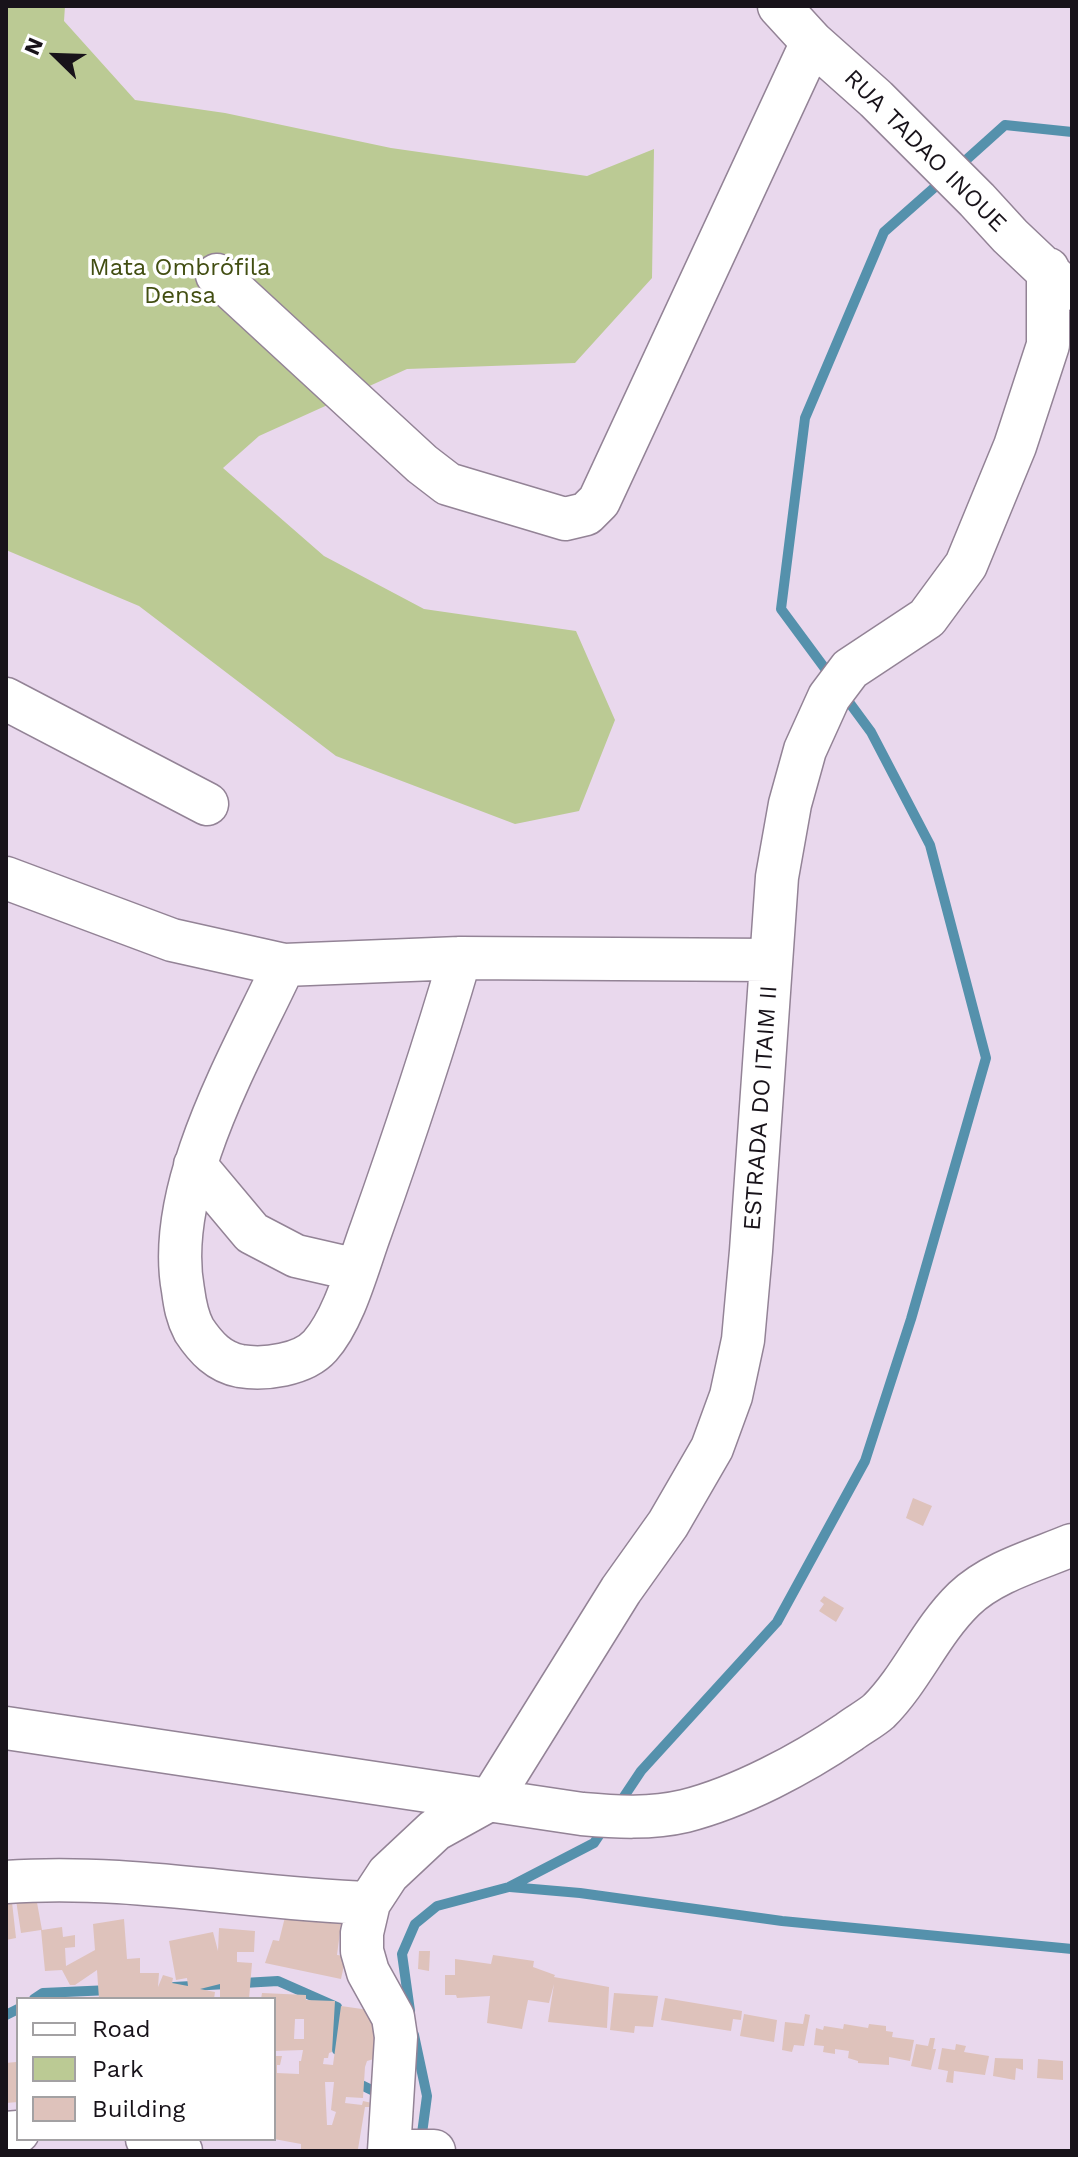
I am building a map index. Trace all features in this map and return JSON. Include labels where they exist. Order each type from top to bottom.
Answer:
[{"type":"street","name":"RUA TADAO INOUE","points":[[779,6],[812,42],[929,151],[1010,236],[1060,282]]},
{"type":"street","points":[[217,275],[422,464],[448,484],[565,519],[586,514],[599,501],[812,42]]},
{"type":"street","name":"ESTRADA DO ITAIM II","points":[[369,1903],[388,1874],[435,1830],[491,1799],[621,1590],[668,1524],[712,1448],[731,1396],[743,1340],[777,877],[790,804],[805,750],[840,683],[927,618],[966,565],[1015,446],[1048,345],[1060,282]]},
{"type":"street","points":[[6,699],[207,804]]},
{"type":"street","points":[[6,878],[172,940],[284,965],[460,958],[771,960]]},
{"type":"street","points":[[284,965],[212,1122],[195,1165],[181,1220],[179,1271],[188,1319],[201,1341],[217,1358],[238,1366],[265,1368],[295,1360],[317,1349],[332,1331],[357,1270],[424,1079],[460,958]]},
{"type":"street","points":[[195,1165],[252,1233],[296,1256],[357,1270]]},
{"type":"street","points":[[6,1728],[582,1814],[624,1817],[684,1811],[716,1801],[786,1769],[877,1712],[906,1679],[965,1598],[1005,1573],[1072,1545]]},
{"type":"street","points":[[6,1882],[101,1880],[271,1897],[369,1903],[362,1933],[362,1951],[368,1972],[392,2015],[396,2037],[389,2151]]},
{"type":"street","points":[[153,2141],[181,2151]]},
{"type":"street","points":[[408,2151],[434,2151]]},
{"type":"green space","name":"Mata Ombrófila Densa","points":[[6,6],[65,6],[64,21],[135,100],[225,113],[391,148],[587,176],[654,149],[652,278],[575,363],[407,369],[259,436],[223,468],[324,556],[424,609],[576,631],[615,720],[579,811],[515,824],[336,756],[139,606],[6,550]]},
{"type":"building","points":[[913,1498],[932,1506],[923,1526],[906,1518]]},
{"type":"building","points":[[824,1596],[844,1608],[836,1622],[819,1611],[824,1604],[820,1601]]},
{"type":"building","points":[[11,1893],[16,1938],[6,1940],[6,1895]]},
{"type":"building","points":[[36,1897],[42,1930],[62,1927],[63,1937],[75,1935],[75,1947],[65,1948],[66,1966],[95,1950],[93,1924],[124,1919],[127,1959],[140,1958],[140,1973],[159,1973],[158,1987],[163,1975],[173,1978],[172,1983],[188,1986],[187,1978],[176,1980],[169,1941],[213,1932],[218,1951],[219,1928],[255,1931],[254,1952],[237,1952],[237,1962],[252,1963],[249,1997],[220,1997],[220,1984],[200,1989],[215,1992],[214,1997],[99,1997],[97,1970],[75,1985],[70,1985],[62,1970],[45,1971],[41,1930],[21,1933],[16,1900]]},
{"type":"building","points":[[286,1913],[341,1924],[337,1955],[346,1956],[341,1979],[265,1963],[273,1940],[279,1941]]},
{"type":"building","points":[[419,1951],[430,1951],[429,1971],[418,1969]]},
{"type":"building","points":[[493,1955],[534,1961],[533,1967],[554,1977],[609,1987],[607,2028],[548,2022],[554,1984],[549,2003],[528,2000],[522,2029],[487,2023],[490,1996],[457,1998],[456,1995],[445,1995],[445,1975],[455,1975],[455,1959],[491,1964]]},
{"type":"building","points":[[262,1993],[306,1995],[306,2000],[335,2001],[332,2052],[324,2058],[323,2064],[333,2065],[341,2006],[369,2010],[369,2020],[389,2021],[381,2057],[367,2061],[363,2098],[346,2097],[345,2103],[362,2105],[363,2101],[381,2105],[377,2119],[369,2117],[370,2107],[365,2107],[358,2149],[301,2151],[301,2144],[276,2139],[276,2056],[282,2056],[277,2073],[299,2074],[303,2050],[276,2051],[276,1997],[261,1997]],"holes":[[[295,2019],[304,2019],[304,2039],[294,2039]],[[325,2082],[334,2082],[331,2110],[336,2112],[332,2125],[327,2125]]]},
{"type":"building","points":[[614,1993],[658,1996],[653,2027],[635,2026],[634,2033],[610,2030]]},
{"type":"building","points":[[665,1998],[742,2011],[741,2020],[733,2019],[731,2031],[661,2020]]},
{"type":"building","points":[[744,2014],[777,2020],[774,2042],[740,2036]]},
{"type":"building","points":[[805,2014],[810,2015],[804,2046],[794,2045],[792,2052],[782,2050],[785,2022],[803,2024]]},
{"type":"building","points":[[844,2024],[868,2028],[869,2024],[886,2026],[886,2031],[893,2032],[892,2037],[914,2040],[910,2061],[889,2057],[889,2065],[858,2063],[848,2058],[849,2051],[835,2049],[835,2054],[823,2052],[824,2046],[814,2045],[816,2028],[843,2029]]},
{"type":"building","points":[[930,2038],[935,2038],[933,2049],[936,2049],[931,2070],[911,2066],[916,2044],[928,2046]]},
{"type":"building","points":[[956,2044],[966,2046],[964,2052],[989,2056],[985,2075],[954,2071],[953,2083],[946,2082],[948,2071],[938,2069],[942,2048],[955,2050]]},
{"type":"building","points":[[995,2058],[1023,2059],[1023,2070],[1016,2068],[1015,2080],[993,2076]]},
{"type":"building","points":[[1038,2059],[1063,2061],[1063,2080],[1037,2078]]},
{"type":"building","points":[[16,2062],[16,2102],[6,2103],[6,2063]]},
{"type":"waterway","points":[[956,169],[1005,125],[1072,132]]},
{"type":"waterway","points":[[832,678],[781,609],[805,418],[884,232],[944,179]]},
{"type":"waterway","points":[[619,1804],[641,1771],[777,1622],[865,1461],[911,1319],[986,1058],[930,845],[871,732],[843,694]]},
{"type":"waterway","points":[[410,2011],[402,1954],[415,1924],[437,1906],[509,1887],[594,1843],[604,1828]]},
{"type":"waterway","points":[[510,1887],[580,1893],[782,1921],[1072,1949]]},
{"type":"waterway","points":[[174,1987],[278,1981],[337,2007],[337,2050]]},
{"type":"waterway","points":[[37,1997],[43,1993],[110,1990]]},
{"type":"waterway","points":[[6,2015],[16,2010]]},
{"type":"waterway","points":[[414,2035],[427,2096],[421,2141]]},
{"type":"waterway","points":[[351,2080],[384,2096]]}]
